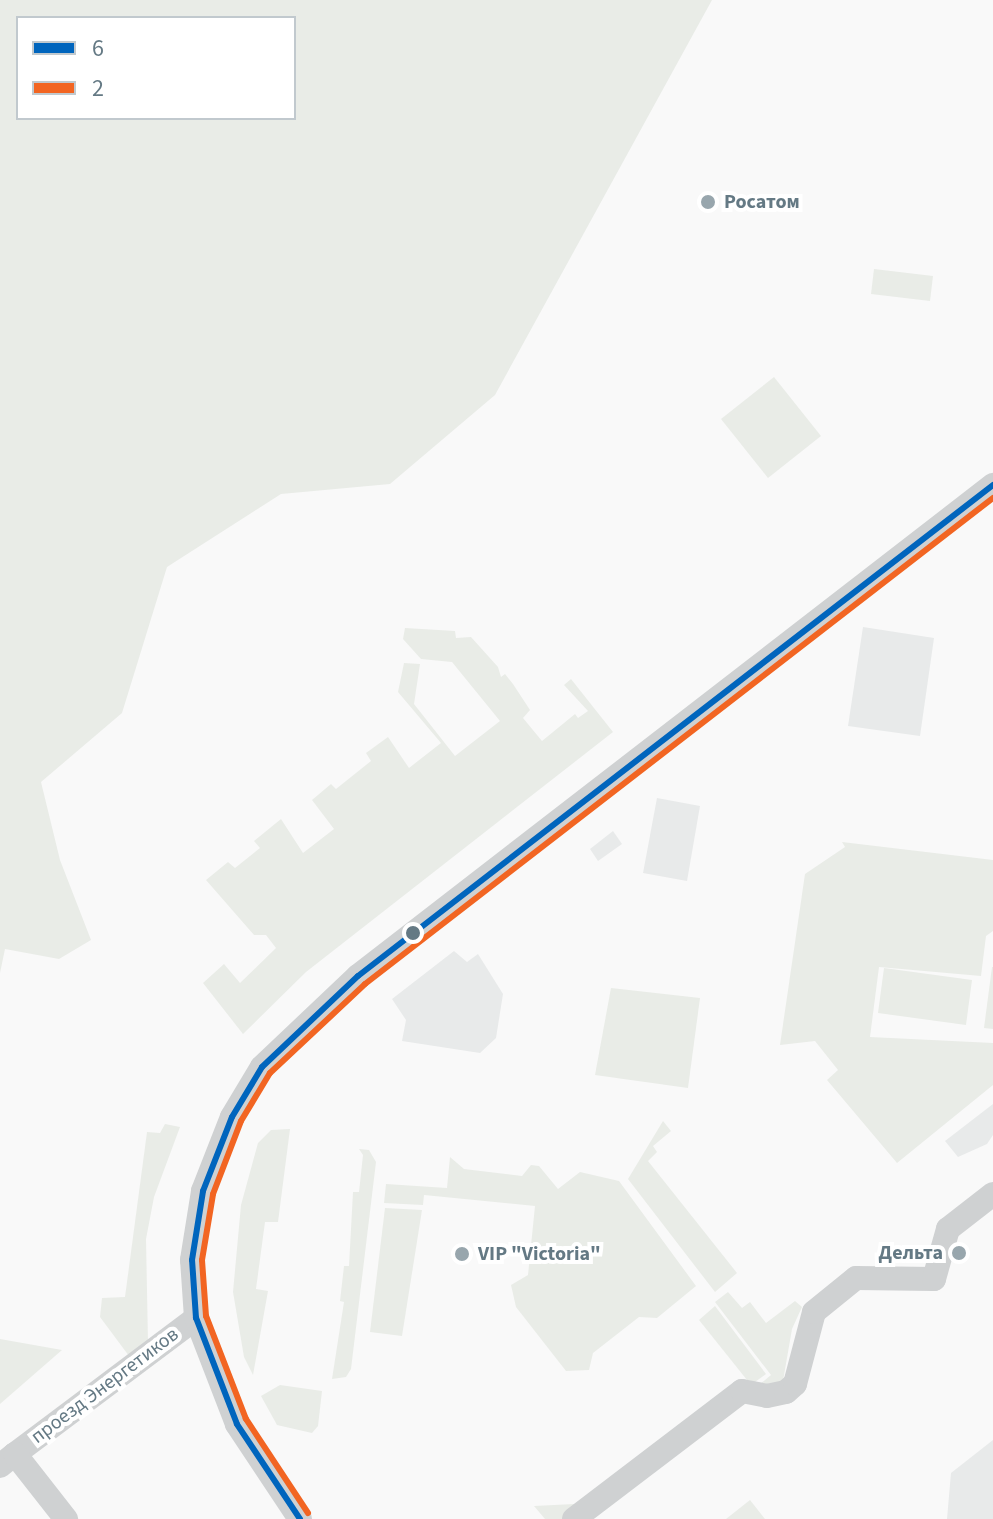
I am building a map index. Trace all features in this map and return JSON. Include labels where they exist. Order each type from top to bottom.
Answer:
[{"type":"street","points":[[300,1519],[237,1424],[196,1318],[192,1260],[203,1191],[232,1117],[262,1067],[301,1026],[358,976],[993,485]]},
{"type":"street","points":[[574,1519],[742,1391],[767,1396],[786,1392],[795,1384],[814,1312],[856,1278],[934,1279],[948,1229],[993,1194]]},
{"type":"street","name":"проезд Энергетиков","points":[[66,1519],[8,1460],[196,1318]]},
{"type":"shaded area","points":[[0,0],[712,0],[495,395],[390,484],[281,494],[167,567],[122,713],[41,782],[60,860],[91,940],[59,959],[5,949],[0,973]]},
{"type":"shaded area","points":[[874,269],[933,276],[930,301],[871,294]]},
{"type":"shaded area","points":[[774,377],[821,436],[768,478],[721,419]]},
{"type":"shaded area","points":[[863,627],[934,638],[920,736],[848,726]]},
{"type":"shaded area","points":[[405,628],[455,631],[456,638],[471,637],[498,667],[501,677],[505,674],[513,684],[530,710],[523,718],[542,741],[575,714],[578,718],[588,711],[564,685],[571,679],[613,732],[306,972],[243,1034],[203,983],[224,964],[240,983],[276,948],[266,935],[254,935],[206,880],[228,862],[235,868],[260,848],[254,841],[281,819],[303,853],[334,829],[312,800],[331,784],[336,789],[371,761],[366,753],[388,737],[409,768],[441,743],[398,692],[404,663],[420,664],[414,704],[455,756],[500,721],[452,662],[421,659],[403,639]]},
{"type":"shaded area","points":[[657,798],[700,806],[687,881],[643,873]]},
{"type":"shaded area","points":[[613,831],[622,844],[598,861],[590,849]]},
{"type":"shaded area","points":[[842,842],[993,860],[993,931],[986,936],[981,976],[879,967],[870,1037],[993,1043],[993,1085],[897,1163],[827,1080],[838,1070],[815,1041],[780,1045],[805,874],[845,847]]},
{"type":"shaded area","points":[[454,951],[467,962],[478,954],[503,994],[496,1038],[480,1053],[402,1041],[406,1020],[392,999]]},
{"type":"shaded area","points":[[993,967],[993,1029],[984,1028]]},
{"type":"shaded area","points":[[884,968],[972,980],[966,1025],[878,1013]]},
{"type":"shaded area","points":[[611,988],[700,998],[688,1088],[595,1075]]},
{"type":"shaded area","points":[[993,1104],[993,1135],[987,1144],[958,1157],[945,1141]]},
{"type":"shaded area","points":[[663,1121],[671,1131],[653,1146],[657,1152],[648,1161],[737,1273],[715,1292],[628,1179]]},
{"type":"shaded area","points":[[165,1124],[180,1127],[154,1197],[146,1239],[148,1342],[129,1356],[100,1317],[102,1298],[125,1297],[147,1132],[160,1133]]},
{"type":"shaded area","points":[[290,1129],[278,1222],[265,1222],[256,1289],[268,1291],[253,1375],[244,1357],[233,1292],[241,1205],[258,1143],[271,1130]]},
{"type":"shaded area","points":[[359,1149],[369,1150],[376,1162],[351,1369],[346,1377],[332,1379],[344,1302],[340,1301],[344,1266],[349,1266],[353,1192],[359,1192],[363,1155]]},
{"type":"shaded area","points":[[450,1157],[464,1169],[522,1176],[531,1165],[539,1166],[558,1189],[580,1172],[619,1181],[696,1286],[657,1318],[639,1317],[593,1353],[589,1370],[566,1371],[516,1307],[511,1285],[528,1275],[535,1206],[424,1195],[423,1205],[384,1203],[386,1184],[447,1188]]},
{"type":"shaded area","points":[[385,1208],[422,1210],[402,1336],[370,1332]]},
{"type":"shaded area","points":[[728,1292],[742,1308],[750,1302],[766,1323],[795,1301],[802,1307],[792,1329],[783,1381],[754,1389],[771,1375],[715,1302]]},
{"type":"shaded area","points":[[715,1306],[766,1374],[755,1382],[747,1380],[699,1320]]},
{"type":"shaded area","points":[[0,1339],[62,1350],[0,1404]]},
{"type":"shaded area","points":[[280,1385],[322,1391],[318,1426],[312,1433],[277,1425],[261,1396]]},
{"type":"shaded area","points":[[993,1440],[993,1519],[947,1519],[951,1473]]},
{"type":"shaded area","points":[[750,1500],[765,1519],[726,1519]]},
{"type":"shaded area","points":[[574,1504],[578,1510],[568,1519],[545,1519],[534,1506]]},
{"type":"transit line","name":"6","points":[[300,1519],[237,1424],[196,1318],[192,1260],[203,1191],[232,1117],[262,1067],[358,976],[993,485]]},
{"type":"transit line","name":"2","points":[[308,1513],[246,1419],[206,1316],[202,1260],[213,1194],[241,1121],[270,1073],[365,984],[993,498]]},
{"type":"place","name":"Росатом","points":[[708,202]]},
{"type":"place","name":"Дельта","points":[[959,1253]]},
{"type":"place","name":"VIP \"Victoria\"","points":[[462,1254]]}]
